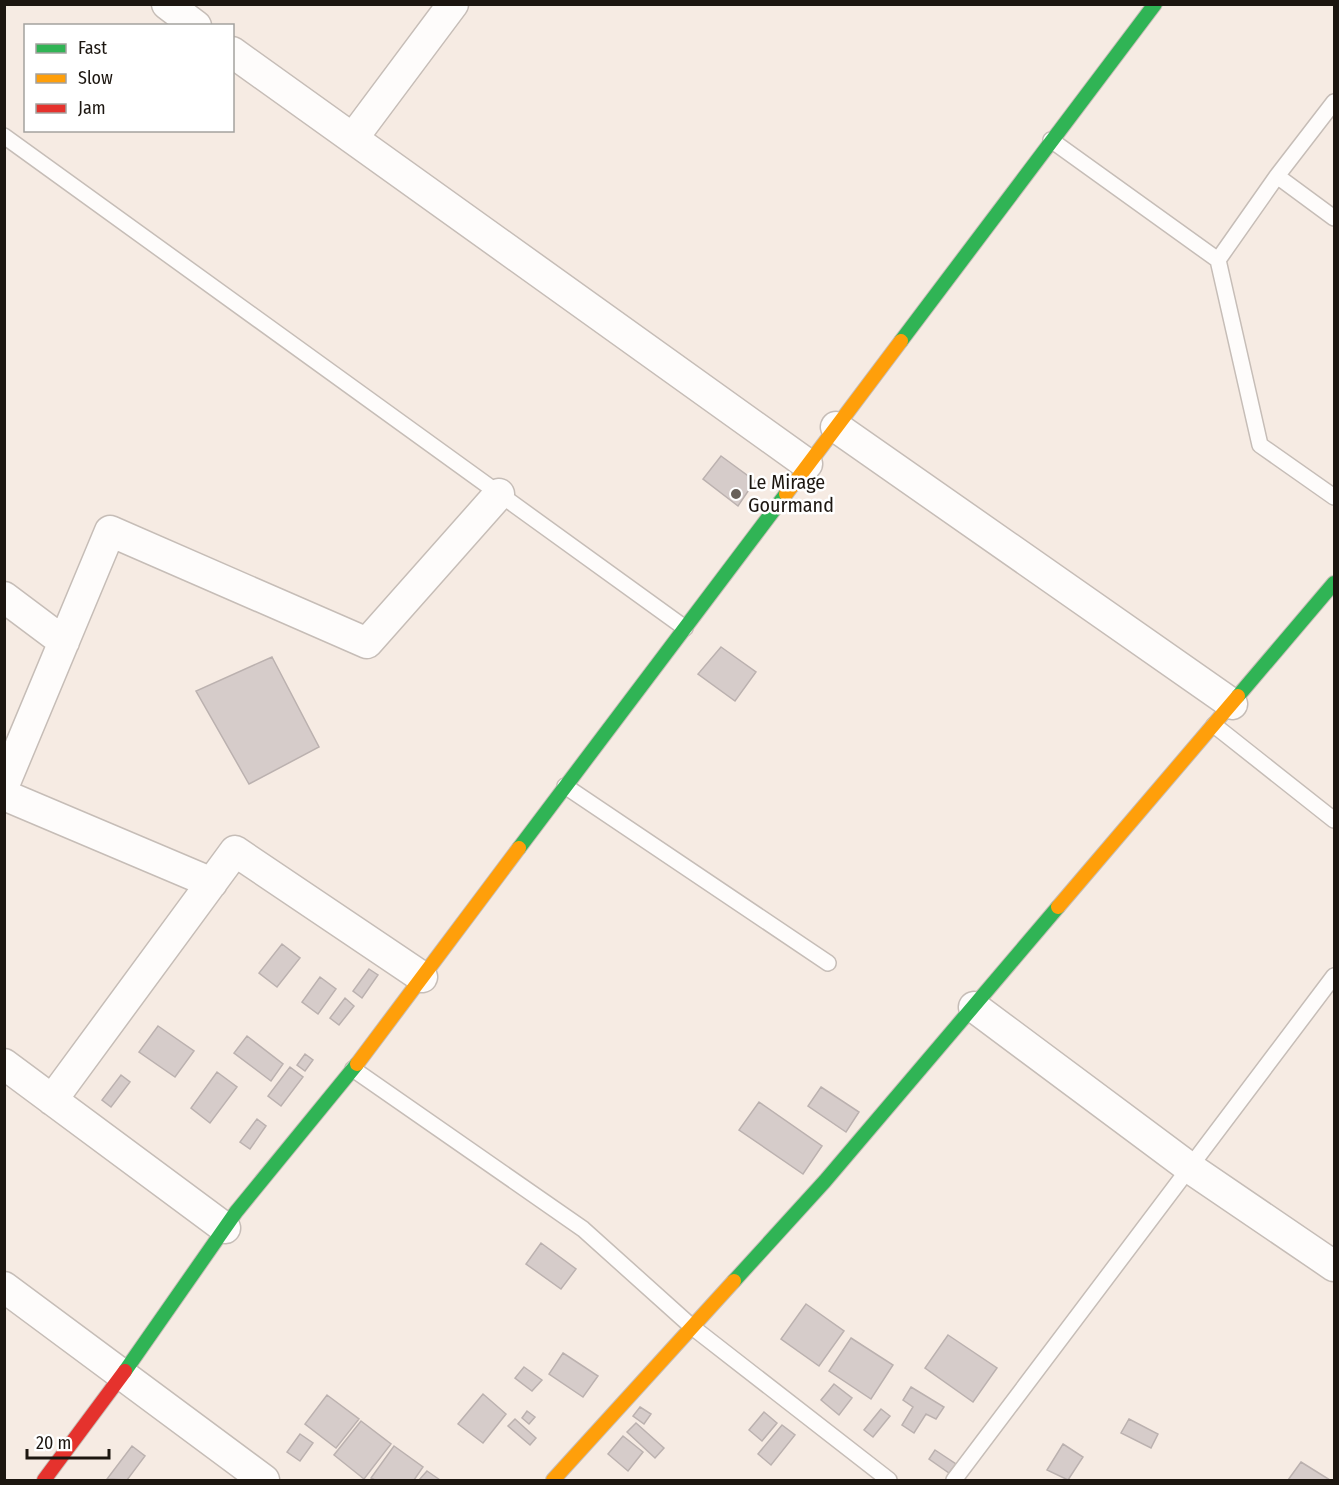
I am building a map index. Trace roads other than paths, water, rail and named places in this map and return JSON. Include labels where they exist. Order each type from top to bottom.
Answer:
[{"type":"street","points":[[167,4],[193,24]]},
{"type":"street","points":[[353,138],[453,4]]},
{"type":"street","points":[[44,1480],[123,1375],[225,1228],[353,1069],[1155,4]]},
{"type":"street","points":[[234,52],[807,464]]},
{"type":"street","points":[[836,427],[1223,714]]},
{"type":"street","points":[[4,785],[110,531],[367,643],[498,494]]},
{"type":"street","points":[[553,1480],[825,1181],[1335,584]]},
{"type":"street","points":[[4,597],[64,642]]},
{"type":"street","points":[[4,795],[212,883]]},
{"type":"street","points":[[52,1100],[235,851],[422,977]]},
{"type":"street","points":[[974,1007],[1190,1168],[1335,1266]]},
{"type":"street","points":[[4,1065],[225,1228]]},
{"type":"street","points":[[4,1287],[264,1480]]},
{"type":"lane","points":[[1218,260],[1277,176],[1335,102]]},
{"type":"lane","points":[[4,136],[685,628]]},
{"type":"lane","points":[[1051,140],[1218,260],[1260,446],[1335,496]]},
{"type":"lane","points":[[1277,176],[1335,218]]},
{"type":"lane","points":[[1223,714],[1335,820]]},
{"type":"lane","points":[[565,786],[828,963]]},
{"type":"lane","points":[[954,1480],[1335,976]]},
{"type":"lane","points":[[353,1069],[584,1229],[691,1326],[889,1480]]},
{"type":"place","name":"Le Mirage Gourmand","points":[[736,494]]}]
